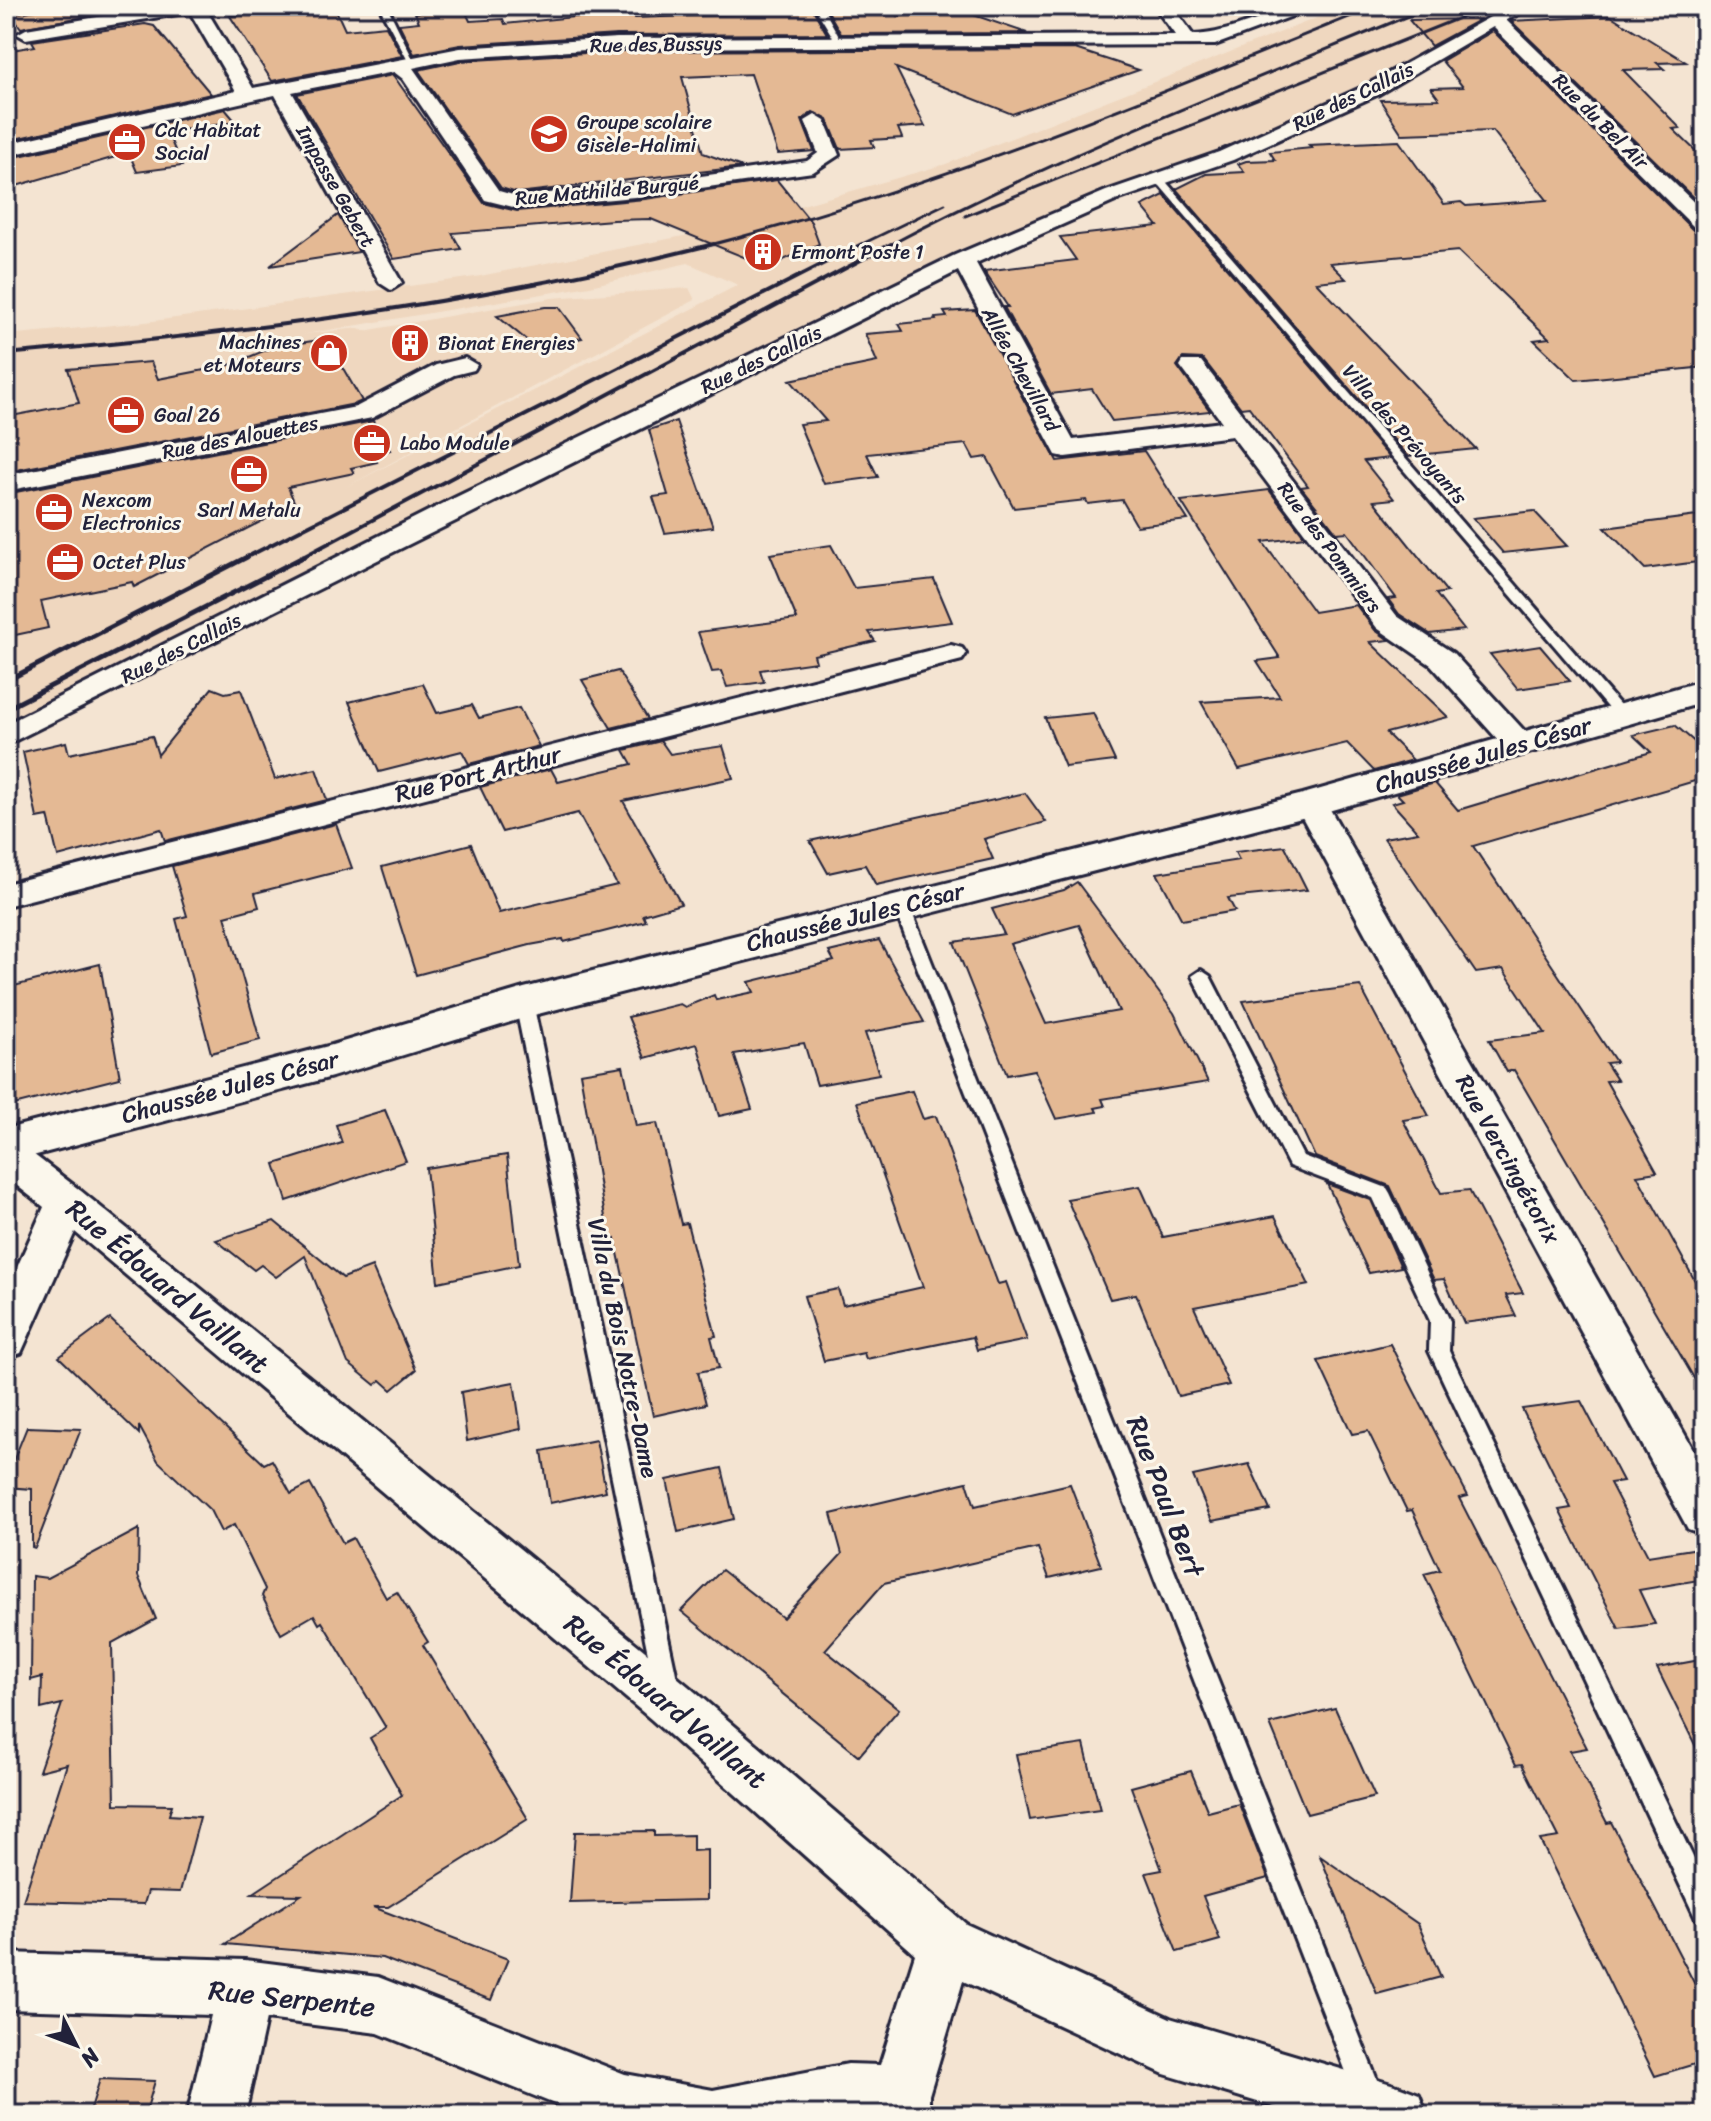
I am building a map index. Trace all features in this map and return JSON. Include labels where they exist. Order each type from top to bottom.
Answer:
[{"type":"street","points":[[26,34],[195,6],[248,95]]},
{"type":"street","points":[[1163,6],[1188,41]]},
{"type":"street","name":"Rue des Bussys","points":[[6,150],[248,95],[406,64],[543,46],[1188,41],[1225,38],[1310,6]]},
{"type":"street","name":"Rue des Callais","points":[[6,736],[460,506],[963,260],[1158,178],[1226,156],[1372,90],[1494,20],[1526,6]]},
{"type":"street","name":"Rue du Bel Air","points":[[1494,20],[1506,27],[1705,225]]},
{"type":"street","name":"Rue Mathilde Burgué","points":[[406,64],[410,75],[492,196],[517,202],[645,190],[813,166],[829,155],[815,121]]},
{"type":"street","name":"Impasse Gebert","points":[[281,89],[391,283]]},
{"type":"street","name":"Allée Chevillard","points":[[963,260],[1065,449],[1239,428]]},
{"type":"street","name":"Rue des Alouettes","points":[[6,483],[363,413],[445,370],[465,365]]},
{"type":"street","name":"Rue des Pommiers","points":[[1192,366],[1387,622],[1442,659],[1519,744]]},
{"type":"street","name":"Rue Port Arthur","points":[[6,895],[951,654]]},
{"type":"street","name":"Chaussée Jules César","points":[[6,1146],[332,1061],[524,1003],[901,905],[1311,804],[1705,691]]},
{"type":"street","name":"Rue Vercingétorix","points":[[1311,804],[1705,1514]]},
{"type":"street","name":"Rue Édouard Vaillant","points":[[6,1155],[67,1202],[670,1703],[946,1944],[1164,2045],[1387,2112]]},
{"type":"street","points":[[6,1340],[67,1202]]},
{"type":"street","points":[[724,2115],[848,2093],[900,2105],[946,1944]]},
{"type":"street","name":"Rue Serpente","points":[[6,1981],[245,1988],[378,2005],[625,2103],[702,2115]]},
{"type":"street","points":[[216,2115],[245,1988]]},
{"type":"lane","points":[[383,6],[406,64]]},
{"type":"lane","points":[[818,6],[840,42]]},
{"type":"lane","name":"Villa des Prévoyants","points":[[1158,178],[1622,716]]},
{"type":"lane","name":"Rue Paul Bert","points":[[901,905],[1387,2112]]},
{"type":"lane","points":[[1201,976],[1296,1161],[1380,1193],[1440,1321],[1439,1351],[1705,1910]]},
{"type":"lane","name":"Villa du Bois Notre-Dame","points":[[524,1003],[670,1703]]},
{"type":"shaded area","points":[[1347,6],[1514,6],[1441,37],[1444,44],[1301,118],[1228,150],[1098,194],[1007,234],[476,487],[6,731],[6,335],[146,322],[475,277],[719,229],[946,164]],"holes":[[[688,263],[738,285],[344,488],[695,300],[689,288],[552,298],[364,331],[359,328],[305,334],[590,286]]]},
{"type":"building","points":[[64,6],[98,6],[105,13],[21,28],[10,14]]},
{"type":"building","points":[[334,6],[345,30],[386,26],[402,56],[272,81],[230,16]]},
{"type":"building","points":[[761,6],[811,6],[827,34],[617,35],[460,45],[414,54],[399,24],[419,22],[415,13],[464,8],[470,21],[503,19],[505,24],[623,12],[632,13],[635,18],[765,13]]},
{"type":"building","points":[[825,6],[897,6],[897,16],[965,12],[1027,33],[841,34]]},
{"type":"building","points":[[1611,16],[1686,62],[1657,63],[1664,69],[1623,70],[1680,128],[1673,129],[1705,160],[1705,209],[1511,21]]},
{"type":"building","points":[[1481,19],[1431,46],[1409,20]]},
{"type":"building","points":[[145,24],[154,26],[211,94],[6,141],[6,51],[35,46],[32,41]]},
{"type":"building","points":[[1493,31],[1695,232],[1705,235],[1705,367],[1576,380],[1534,340],[1549,338],[1458,251],[1330,263],[1346,279],[1316,282],[1476,449],[1408,456],[1176,189],[1206,174],[1244,172],[1238,164],[1246,161],[1275,160],[1270,152],[1312,148],[1309,145],[1399,141],[1444,204],[1461,202],[1466,206],[1547,200],[1493,131],[1402,134],[1380,100],[1439,99],[1431,88],[1463,87],[1442,61]]},
{"type":"building","points":[[1075,49],[1139,70],[1012,114],[896,68],[925,126],[898,128],[902,138],[871,140],[874,147],[840,149],[828,120],[813,112],[802,120],[814,151],[778,154],[751,74],[682,77],[703,153],[742,167],[517,193],[501,188],[418,70],[460,61],[617,51]]},
{"type":"building","points":[[393,75],[484,203],[517,211],[645,199],[777,180],[811,222],[819,244],[768,267],[651,219],[613,220],[452,233],[461,249],[394,259],[297,94]]},
{"type":"building","points":[[225,109],[236,122],[167,132],[182,166],[137,172],[129,153],[6,189],[6,159]]},
{"type":"building","points":[[1164,195],[1390,458],[1364,461],[1394,499],[1374,501],[1447,592],[1436,594],[1464,630],[1430,634],[1399,614],[1388,599],[1396,598],[1347,532],[1337,533],[1301,487],[1308,486],[1249,407],[1241,408],[1203,359],[1183,358],[1177,366],[1210,411],[1112,421],[1092,389],[1051,394],[1004,307],[1008,307],[984,271],[1076,260],[1060,237],[1158,226],[1142,206]]},
{"type":"building","points":[[338,215],[359,252],[270,266]]},
{"type":"building","points":[[559,307],[582,338],[535,347],[497,316]]},
{"type":"building","points":[[975,310],[1057,461],[1144,451],[1188,520],[1137,526],[1122,500],[1088,504],[1086,500],[1014,508],[987,457],[974,459],[966,444],[867,454],[878,477],[824,484],[799,424],[826,421],[790,380],[877,362],[865,334],[903,331],[899,324],[947,317],[944,312]]},
{"type":"building","points":[[326,339],[362,401],[6,472],[6,417],[79,403],[68,369],[151,362],[158,379],[230,365],[273,347]]},
{"type":"building","points":[[373,421],[390,450],[372,454],[377,462],[351,468],[354,473],[288,487],[295,504],[134,587],[132,582],[41,601],[48,628],[6,637],[6,494]]},
{"type":"building","points":[[676,421],[713,527],[665,533],[653,497],[668,495],[649,430]]},
{"type":"building","points":[[1269,490],[1305,537],[1263,542],[1314,612],[1356,605],[1375,630],[1389,640],[1370,642],[1448,717],[1386,733],[1413,760],[1374,771],[1347,743],[1239,769],[1201,702],[1280,697],[1257,661],[1280,658],[1181,501]]},
{"type":"building","points":[[1534,511],[1567,546],[1503,553],[1473,518]]},
{"type":"building","points":[[1705,515],[1705,561],[1645,569],[1605,528]]},
{"type":"building","points":[[831,545],[854,588],[934,579],[952,622],[869,632],[875,641],[814,655],[816,662],[760,670],[764,682],[727,687],[721,671],[712,672],[698,632],[797,619],[770,554]]},
{"type":"building","points":[[1540,646],[1570,681],[1518,689],[1490,654]]},
{"type":"building","points":[[618,671],[648,719],[611,728],[582,680]]},
{"type":"building","points":[[423,684],[437,713],[472,705],[479,718],[519,708],[539,746],[469,764],[462,751],[379,772],[349,702]]},
{"type":"building","points":[[212,688],[225,693],[241,690],[275,779],[316,769],[327,800],[165,841],[161,829],[58,857],[48,816],[37,818],[23,752],[66,742],[69,754],[152,736],[158,755]]},
{"type":"building","points":[[1093,713],[1115,761],[1065,767],[1045,718]]},
{"type":"building","points":[[1675,725],[1705,751],[1705,778],[1473,846],[1616,1062],[1606,1063],[1617,1080],[1606,1081],[1657,1172],[1637,1175],[1705,1299],[1705,1397],[1514,1070],[1507,1072],[1489,1040],[1545,1033],[1503,969],[1476,973],[1384,838],[1418,832],[1392,803],[1403,800],[1397,794],[1435,783],[1458,810],[1651,752],[1633,735]]},
{"type":"building","points":[[661,741],[670,754],[723,746],[733,778],[623,801],[681,904],[643,915],[646,921],[564,942],[563,939],[530,945],[416,975],[382,867],[471,844],[499,913],[617,885],[578,813],[502,832],[480,787],[551,769],[558,782],[632,764],[624,750]]},
{"type":"building","points":[[1025,793],[1046,822],[984,839],[993,859],[876,885],[865,865],[828,873],[810,841]]},
{"type":"building","points":[[336,824],[352,868],[255,893],[259,907],[225,916],[260,1040],[211,1053],[176,919],[187,916],[172,866]]},
{"type":"building","points":[[1285,846],[1307,890],[1228,898],[1235,911],[1182,920],[1157,873],[1239,860],[1235,852]]},
{"type":"building","points":[[1077,882],[1174,1013],[1208,1082],[1102,1099],[1105,1106],[1095,1108],[1097,1112],[1056,1119],[1034,1070],[1007,1075],[954,942],[1004,934],[992,909],[1064,890]],"holes":[[[1079,925],[1119,1011],[1046,1024],[1010,944]]]},
{"type":"building","points":[[879,940],[924,1022],[865,1033],[879,1074],[817,1085],[804,1043],[734,1054],[752,1109],[719,1116],[697,1044],[645,1058],[628,1017],[680,1004],[685,1007],[714,995],[716,1000],[754,992],[749,982],[834,961],[829,952]]},
{"type":"building","points":[[100,964],[120,1078],[6,1107],[6,988]]},
{"type":"building","points":[[1360,986],[1429,1116],[1403,1120],[1441,1193],[1469,1190],[1523,1293],[1506,1295],[1516,1316],[1464,1323],[1444,1279],[1434,1280],[1390,1186],[1315,1157],[1243,1001]]},
{"type":"building","points":[[623,1066],[636,1126],[657,1123],[681,1224],[687,1223],[716,1336],[711,1337],[719,1368],[698,1372],[706,1404],[653,1416],[615,1239],[609,1240],[580,1073]]},
{"type":"building","points":[[912,1091],[923,1119],[936,1116],[998,1284],[1006,1282],[1027,1340],[977,1350],[973,1337],[866,1359],[864,1353],[824,1361],[804,1296],[838,1289],[843,1305],[923,1287],[857,1102]]},
{"type":"building","points":[[385,1110],[406,1161],[287,1201],[275,1164],[342,1143],[336,1125]]},
{"type":"building","points":[[507,1155],[519,1265],[438,1282],[426,1168]]},
{"type":"building","points":[[1327,1184],[1371,1200],[1401,1267],[1369,1273]]},
{"type":"building","points":[[1140,1186],[1163,1237],[1275,1216],[1309,1285],[1194,1307],[1229,1385],[1178,1396],[1136,1294],[1110,1299],[1067,1199]]},
{"type":"building","points":[[274,1221],[343,1278],[372,1267],[416,1370],[392,1390],[381,1380],[375,1385],[348,1363],[305,1256],[276,1277],[261,1265],[254,1270],[216,1240]]},
{"type":"building","points":[[110,1319],[264,1464],[272,1460],[291,1494],[310,1484],[343,1543],[353,1538],[386,1598],[397,1592],[428,1642],[423,1645],[528,1819],[388,1907],[373,1907],[508,1959],[491,2000],[382,1958],[225,1944],[301,1895],[252,1894],[402,1795],[370,1738],[386,1728],[322,1622],[319,1624],[314,1615],[281,1634],[262,1596],[265,1589],[234,1525],[221,1532],[210,1510],[158,1461],[139,1426],[139,1434],[59,1357]]},
{"type":"building","points":[[1390,1344],[1468,1496],[1459,1498],[1587,1748],[1570,1751],[1607,1823],[1611,1822],[1705,2004],[1705,2061],[1655,2076],[1540,1840],[1559,1837],[1522,1764],[1516,1765],[1424,1574],[1440,1570],[1412,1510],[1407,1511],[1368,1431],[1352,1434],[1318,1361]]},
{"type":"building","points":[[514,1382],[521,1429],[467,1441],[461,1392]]},
{"type":"building","points":[[1581,1401],[1623,1481],[1610,1483],[1648,1556],[1705,1547],[1705,1579],[1639,1590],[1655,1624],[1619,1629],[1559,1510],[1571,1508],[1522,1409]]},
{"type":"building","points":[[27,1427],[81,1429],[35,1548],[32,1547],[32,1489],[6,1487],[6,1479]]},
{"type":"building","points":[[596,1440],[606,1491],[550,1503],[542,1451]]},
{"type":"building","points":[[1249,1464],[1270,1510],[1212,1521],[1193,1476]]},
{"type":"building","points":[[722,1468],[734,1519],[678,1532],[667,1480]]},
{"type":"building","points":[[967,1482],[975,1506],[1070,1484],[1101,1566],[1049,1578],[1038,1548],[884,1583],[825,1650],[899,1709],[859,1756],[681,1611],[722,1570],[783,1618],[842,1554],[831,1514]]},
{"type":"building","points":[[139,1529],[138,1576],[156,1619],[112,1643],[115,1804],[172,1805],[169,1815],[200,1817],[180,1892],[148,1891],[144,1904],[23,1901],[67,1764],[39,1771],[62,1704],[41,1709],[42,1677],[31,1680],[32,1576],[47,1578]]},
{"type":"building","points":[[1705,1659],[1705,1765],[1657,1668]]},
{"type":"building","points":[[1335,1708],[1375,1797],[1307,1814],[1270,1724]]},
{"type":"building","points":[[1084,1744],[1100,1810],[1030,1820],[1016,1754]]},
{"type":"building","points":[[1191,1771],[1208,1812],[1239,1804],[1268,1878],[1203,1896],[1220,1940],[1177,1952],[1146,1873],[1162,1870],[1131,1787]]},
{"type":"building","points":[[654,1831],[654,1836],[693,1835],[693,1851],[707,1850],[707,1900],[570,1903],[575,1832]]},
{"type":"building","points":[[1320,1856],[1418,1924],[1441,1977],[1377,1994]]},
{"type":"building","points":[[100,2079],[155,2081],[145,2115],[89,2115]]},
{"type":"railway","points":[[709,245],[877,197],[1045,138],[1376,6]]},
{"type":"railway","points":[[888,246],[1089,149],[1432,6]]},
{"type":"railway","points":[[965,216],[1489,6]]},
{"type":"railway","points":[[859,245],[945,204]]},
{"type":"railway","points":[[709,245],[714,244]]},
{"type":"railway","points":[[299,559],[891,244]]},
{"type":"railway","points":[[6,354],[274,326],[362,313],[539,283],[709,245]]},
{"type":"railway","points":[[243,559],[859,245]]},
{"type":"railway","points":[[6,681],[247,557]]},
{"type":"railway","points":[[6,709],[303,557]]},
{"type":"place","name":"Groupe scolaire Gisèle-Halimi","points":[[549,134]]},
{"type":"place","name":"Cdc Habitat Social","points":[[127,142]]},
{"type":"place","name":"Ermont Poste 1","points":[[763,252]]},
{"type":"place","name":"Bionat Energies","points":[[410,343]]},
{"type":"place","name":"Machines et Moteurs","points":[[329,353]]},
{"type":"place","name":"Goal 26","points":[[126,415]]},
{"type":"place","name":"Labo Module","points":[[372,443]]},
{"type":"place","name":"Sarl Metalu","points":[[249,474]]},
{"type":"place","name":"Nexcom Electronics","points":[[54,512]]},
{"type":"place","name":"Octet Plus","points":[[65,562]]}]
